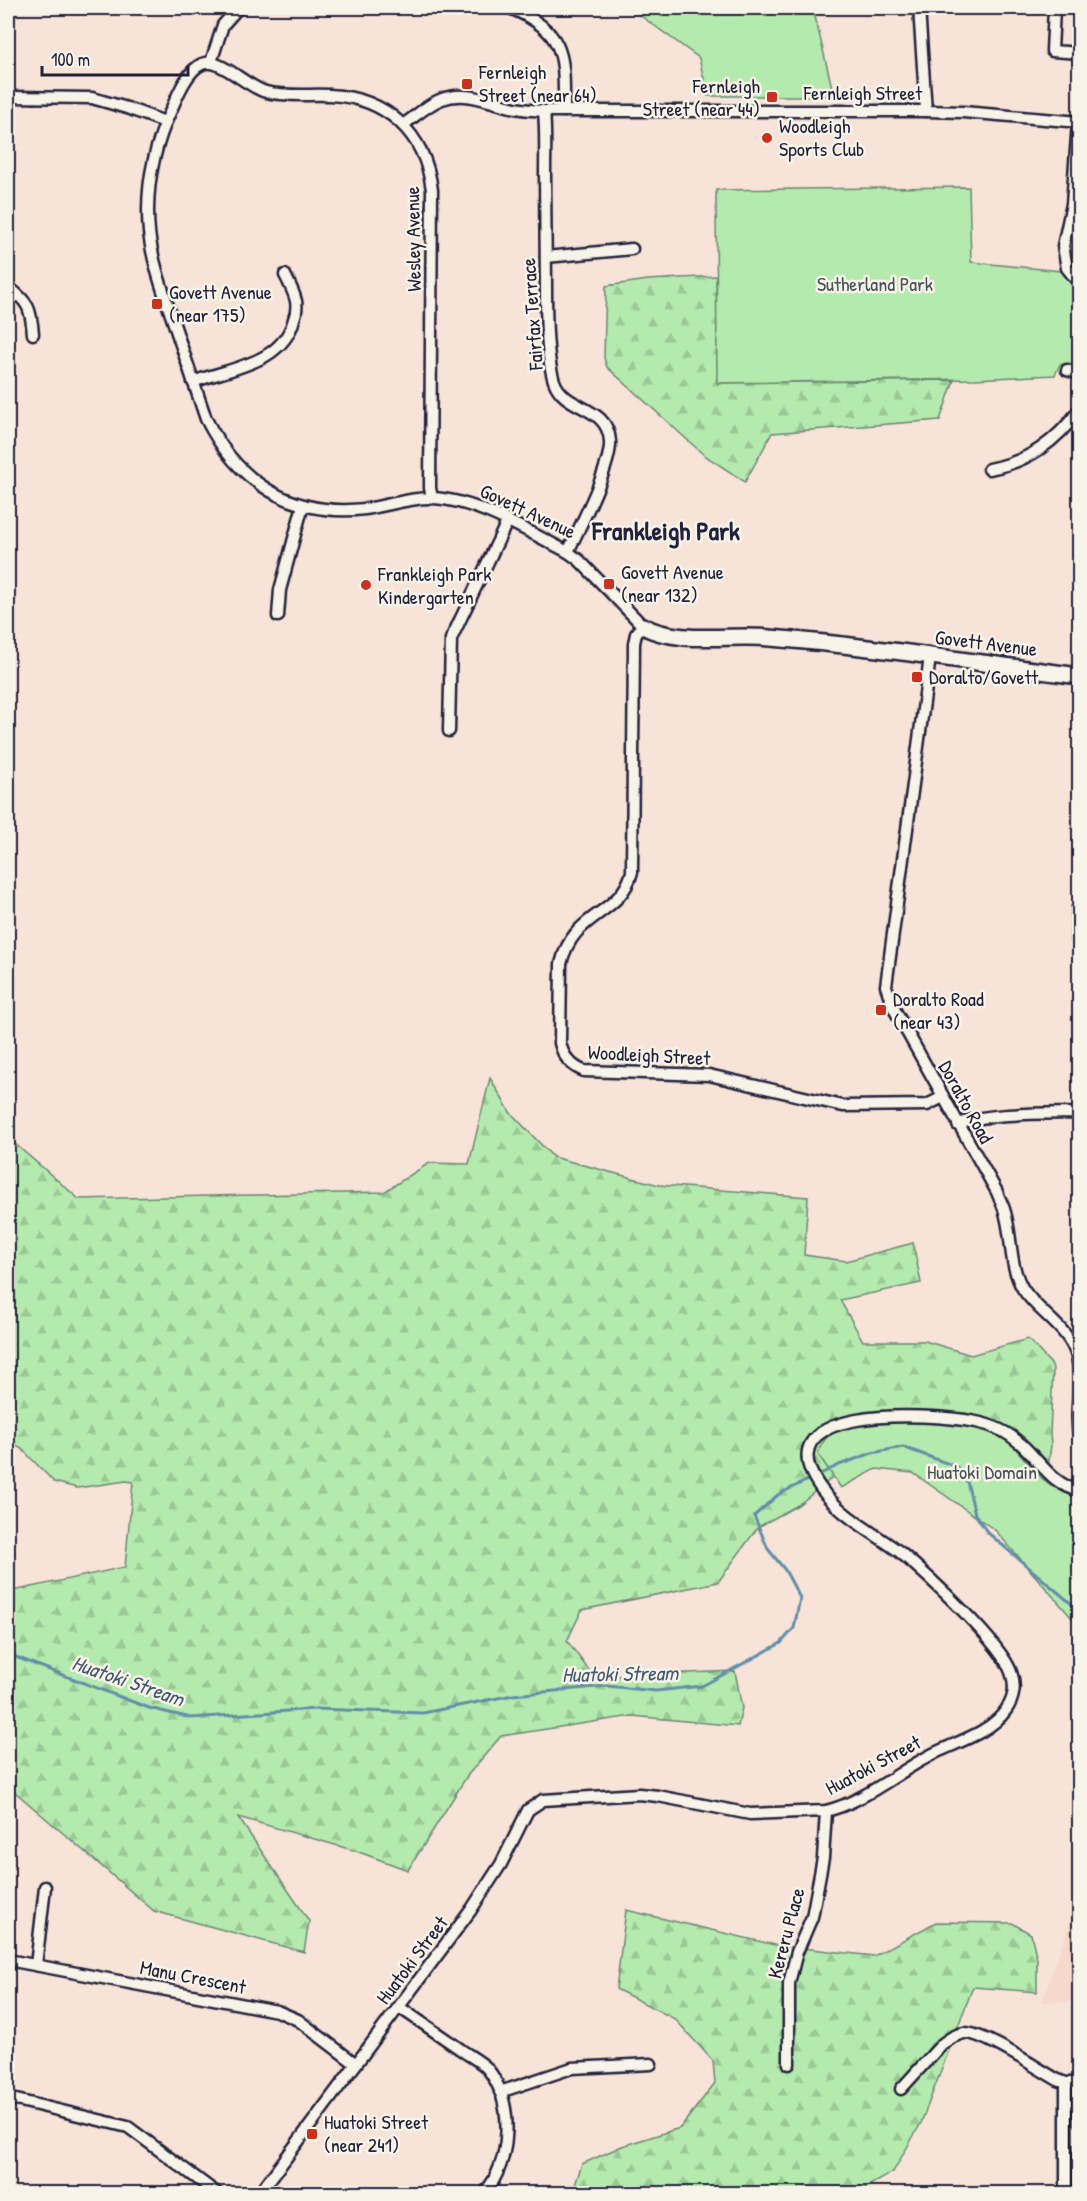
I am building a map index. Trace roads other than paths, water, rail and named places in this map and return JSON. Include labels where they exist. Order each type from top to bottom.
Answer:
[{"type":"street","points":[[211,62],[223,26],[238,8]]},
{"type":"street","points":[[510,8],[542,25],[560,48],[563,62],[564,111]]},
{"type":"street","points":[[919,8],[926,111]]},
{"type":"street","points":[[1054,8],[1052,51],[1080,53]]},
{"type":"street","name":"Govett Avenue","points":[[211,62],[195,69],[165,122],[150,180],[149,232],[160,281],[206,419],[215,438],[231,460],[252,480],[269,491],[303,506],[346,510],[366,509],[432,498],[472,506],[568,552],[579,560],[643,626],[656,633],[674,636],[768,637],[1080,676]]},
{"type":"street","name":"Wesley Avenue","points":[[211,62],[225,67],[244,82],[265,92],[329,95],[364,101],[379,107],[403,125],[422,149],[427,161],[432,190],[430,477],[432,498]]},
{"type":"street","name":"Fernleigh Street","points":[[403,125],[431,104],[456,96],[484,99],[526,110],[544,111],[926,111],[1079,122]]},
{"type":"street","points":[[8,97],[92,98],[165,122]]},
{"type":"street","name":"Fairfax Terrace","points":[[544,111],[546,315],[554,382],[570,401],[600,417],[610,439],[607,463],[568,552]]},
{"type":"street","points":[[1079,122],[1072,204],[1063,246],[1067,268],[1080,284]]},
{"type":"street","points":[[546,257],[632,249]]},
{"type":"street","points":[[193,382],[258,360],[269,355],[279,346],[292,326],[296,314],[296,301],[285,275]]},
{"type":"street","points":[[8,287],[22,297],[28,305],[33,334]]},
{"type":"street","points":[[1067,370],[1080,374]]},
{"type":"street","points":[[989,469],[1011,465],[1045,446],[1080,409]]},
{"type":"street","points":[[278,616],[280,590],[303,506]]},
{"type":"street","points":[[449,731],[451,639],[507,522]]},
{"type":"street","name":"Woodleigh Street","points":[[643,626],[636,634],[634,643],[632,872],[624,892],[614,903],[577,929],[563,952],[560,1043],[563,1054],[572,1065],[584,1071],[709,1075],[843,1106],[927,1105],[944,1097]]},
{"type":"street","name":"Doralto Road","points":[[930,657],[886,986],[893,1007],[1004,1209],[1012,1261],[1024,1290],[1063,1330],[1077,1357],[1077,1419],[1080,1439]]},
{"type":"street","points":[[958,1125],[965,1121],[988,1117],[1080,1113]]},
{"type":"street","name":"Huatoki Street","points":[[260,2193],[490,1882],[521,1820],[534,1804],[552,1798],[597,1798],[639,1794],[750,1814],[826,1811],[857,1798],[917,1762],[993,1724],[1008,1709],[1014,1691],[1011,1671],[1005,1660],[963,1613],[913,1563],[846,1514],[826,1495],[808,1465],[806,1455],[811,1442],[826,1429],[838,1424],[906,1416],[976,1422],[993,1427],[1020,1444],[1059,1482],[1080,1491]]},
{"type":"street","name":"Kereru Place","points":[[789,2064],[789,1983],[797,1952],[812,1917],[823,1858],[826,1811]]},
{"type":"street","points":[[36,1965],[45,1887]]},
{"type":"street","name":"Manu Crescent","points":[[8,1960],[277,2011],[298,2020],[357,2064]]},
{"type":"street","points":[[399,2007],[486,2067],[500,2092],[506,2112],[507,2142],[492,2184],[484,2193]]},
{"type":"street","points":[[901,2089],[936,2049],[950,2038],[964,2033],[984,2038],[1066,2083],[1080,2083]]},
{"type":"street","points":[[500,2092],[572,2067],[651,2064]]},
{"type":"street","points":[[1066,2083],[1066,2193]]},
{"type":"street","points":[[8,2098],[128,2127],[218,2193]]},
{"type":"waterway","name":"Huatoki Stream","points":[[8,1654],[149,1708],[191,1718],[315,1709],[423,1713],[513,1695],[607,1686],[656,1691],[702,1686],[781,1643],[794,1628],[800,1598],[785,1570],[768,1549],[754,1516],[779,1494],[839,1465],[872,1453],[903,1447],[957,1467],[967,1482],[975,1514],[987,1532],[1080,1611]]},
{"type":"place","name":"Fernleigh Street (near 64)","points":[[467,84]]},
{"type":"place","name":"Fernleigh Street (near 44)","points":[[772,97]]},
{"type":"place","name":"Woodleigh Sports Club","points":[[767,138]]},
{"type":"place","name":"Govett Avenue (near 175)","points":[[157,304]]},
{"type":"place","name":"Govett Avenue (near 132)","points":[[609,584]]},
{"type":"place","name":"Frankleigh Park Kindergarten","points":[[366,585]]},
{"type":"place","name":"Doralto/Govett","points":[[917,677]]},
{"type":"place","name":"Doralto Road (near 43)","points":[[881,1010]]},
{"type":"place","name":"Huatoki Street (near 241)","points":[[312,2134]]},
{"type":"district","name":"Frankleigh Park","points":[[666,531]]},
{"type":"park label","name":"Sutherland Park","points":[[875,284]]},
{"type":"park label","name":"Huatoki Domain","points":[[982,1472]]}]
